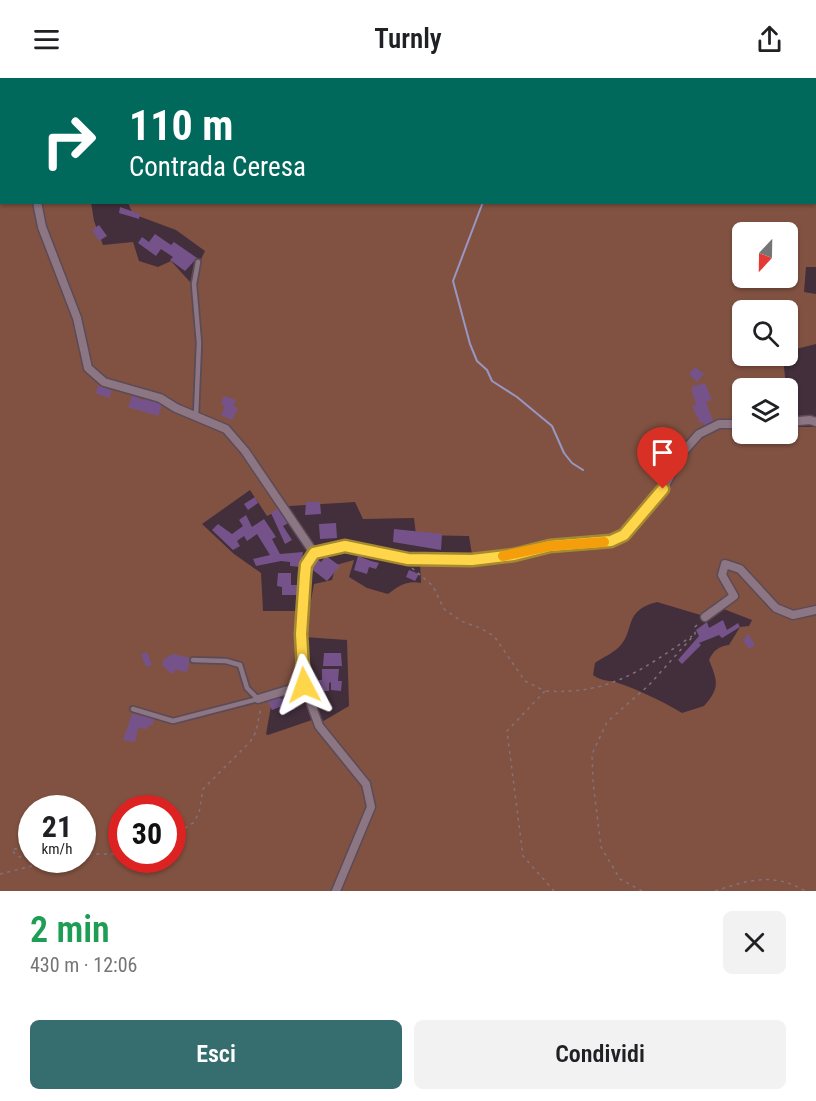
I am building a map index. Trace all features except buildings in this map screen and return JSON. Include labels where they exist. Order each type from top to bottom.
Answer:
[{"type":"street","points":[[37,204],[42,227],[76,318],[88,368],[104,382],[151,394],[226,429],[314,553]]},
{"type":"street","points":[[798,421],[816,422]]},
{"type":"street","points":[[336,891],[371,807],[366,784],[319,726],[304,685],[301,634],[305,575],[306,565],[314,553],[345,546],[408,559],[472,560],[514,555],[550,546],[611,541],[624,535],[663,489],[683,452],[699,434],[719,424],[732,424]]},
{"type":"street","points":[[705,617],[734,596],[722,575],[725,564],[740,569],[776,608],[793,615],[816,610]]},
{"type":"street","points":[[260,698],[304,685]]},
{"type":"lane","points":[[196,416],[199,343],[194,284],[198,262]]},
{"type":"lane","points":[[193,660],[226,661],[240,665],[247,688],[260,698]]},
{"type":"lane","points":[[133,709],[166,720],[180,721],[260,698]]},
{"type":"path","points":[[411,568],[433,586],[444,609],[461,621],[494,636],[525,681],[545,692],[597,689],[636,673],[695,634]]},
{"type":"path","points":[[695,634],[694,627],[705,617]]},
{"type":"path","points":[[642,891],[620,879],[601,847],[592,753],[607,722],[649,685],[695,634]]},
{"type":"path","points":[[545,692],[507,731],[524,856],[554,891]]},
{"type":"path","points":[[186,827],[193,823],[199,813],[203,789],[250,742],[256,732],[260,698]]},
{"type":"path","points":[[18,849],[12,849],[18,856]]},
{"type":"path","points":[[0,874],[18,870]]},
{"type":"path","points":[[716,891],[749,880],[778,879],[805,891]]},
{"type":"shaded area","points":[[0,204],[91,204],[94,221],[103,245],[133,242],[139,261],[158,267],[171,261],[190,282],[205,251],[176,230],[133,214],[128,204],[816,204],[816,267],[806,267],[804,292],[816,294],[816,344],[798,348],[798,300],[732,300],[732,366],[784,366],[785,378],[732,378],[732,444],[798,444],[798,427],[816,427],[816,891],[0,891]],"holes":[[[250,490],[267,516],[289,506],[355,502],[363,519],[414,518],[416,535],[469,536],[473,561],[420,562],[421,583],[403,584],[388,594],[367,588],[349,577],[354,560],[336,565],[332,580],[314,584],[309,611],[263,611],[261,573],[234,554],[202,524]],[[657,602],[704,616],[721,608],[752,620],[749,626],[740,627],[729,645],[719,648],[709,660],[716,683],[713,694],[704,706],[682,713],[641,692],[593,675],[595,663],[617,649],[624,641],[631,622],[639,610]],[[304,637],[347,640],[349,706],[315,726],[312,720],[268,735],[266,734],[273,695],[300,685]]]},
{"type":"waterway","points":[[482,204],[453,281],[470,344],[477,361],[487,370],[492,381],[517,397],[552,426],[564,453],[572,463],[583,470]]},
{"type":"slow traffic","points":[[503,556],[550,546],[604,542]]},
{"type":"route","points":[[304,685],[301,634],[306,565],[314,553],[319,550],[345,546],[408,559],[472,560],[514,555],[550,546],[611,541],[624,535],[663,489]]}]
